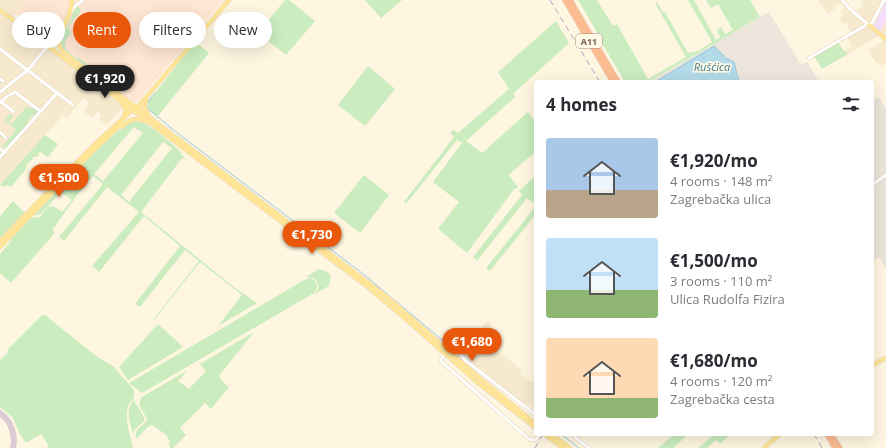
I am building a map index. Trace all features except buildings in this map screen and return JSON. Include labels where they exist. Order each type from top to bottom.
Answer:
[{"type":"highway","name":"A11","points":[[565,0],[612,80]]},
{"type":"highway","name":"A11","points":[[570,0],[617,80]]},
{"type":"highway","points":[[828,436],[835,448]]},
{"type":"highway","points":[[833,436],[840,448]]},
{"type":"main road","points":[[65,23],[68,18],[72,0]]},
{"type":"main road","points":[[0,247],[148,95],[229,0]]},
{"type":"main road","points":[[0,10],[12,19]]},
{"type":"main road","points":[[868,25],[886,39]]},
{"type":"main road","points":[[52,48],[119,99],[135,109]]},
{"type":"main road","points":[[54,48],[74,61]]},
{"type":"main road","points":[[60,48],[74,61],[135,109],[370,284],[424,329],[488,391],[534,426]]},
{"type":"main road","points":[[148,95],[144,103],[144,109],[153,122],[368,287],[425,336],[534,422]]},
{"type":"main road","points":[[119,99],[126,109],[123,119]]},
{"type":"main road","points":[[0,242],[89,150],[135,109]]},
{"type":"main road","points":[[115,129],[135,119],[153,122]]},
{"type":"main road","points":[[874,364],[886,358]]},
{"type":"main road","points":[[551,436],[563,448]]},
{"type":"main road","points":[[551,436],[570,448]]},
{"type":"main road","points":[[764,448],[778,436]]},
{"type":"street","points":[[68,18],[74,7],[83,0]]},
{"type":"street","points":[[842,0],[868,25]]},
{"type":"street","points":[[809,58],[872,23],[884,0]]},
{"type":"street","points":[[0,92],[28,70],[46,48]]},
{"type":"street","points":[[0,49],[73,105]]},
{"type":"street","points":[[14,112],[0,102],[15,92],[40,111]]},
{"type":"street","points":[[0,158],[57,93]]},
{"type":"street","points":[[0,132],[6,138]]},
{"type":"street","points":[[0,149],[5,152]]},
{"type":"street","points":[[874,184],[886,176]]},
{"type":"street","points":[[534,412],[465,360],[461,355],[459,346],[455,345],[442,358],[441,361],[529,439],[535,440],[540,436]]},
{"type":"street","points":[[575,436],[589,448]]},
{"type":"shaded area","points":[[0,0],[27,0],[17,12],[12,12],[12,16],[0,8]]},
{"type":"shaded area","points":[[27,0],[224,0],[206,21],[206,12],[139,12],[139,48],[183,48],[136,103],[99,77],[64,48],[65,48],[65,12],[18,12]]},
{"type":"shaded area","points":[[817,0],[844,0],[855,12],[864,6],[861,3],[863,0],[886,0],[886,62],[881,66],[878,62],[876,63],[868,50],[883,41],[878,36],[848,54],[846,50],[852,46],[846,36],[851,33],[846,23],[843,24],[839,18],[843,16],[841,11],[845,8],[841,3],[835,6],[836,9],[828,14]]},
{"type":"shaded area","points":[[886,1],[886,21],[880,31],[874,26]]},
{"type":"shaded area","points":[[0,11],[12,20],[12,48],[49,48],[121,103],[124,107],[107,125],[99,119],[101,115],[98,112],[92,118],[83,111],[89,103],[83,98],[67,118],[63,115],[2,183],[0,182]]},
{"type":"shaded area","points":[[769,12],[801,65],[807,62],[818,80],[651,80]]},
{"type":"shaded area","points":[[879,97],[886,108],[886,268],[879,257],[874,260],[874,100]]},
{"type":"shaded area","points":[[487,321],[492,324],[481,338],[522,370],[520,373],[532,383],[534,380],[534,409],[526,403],[524,404],[462,355],[459,343],[470,329],[477,334]]},
{"type":"green space","points":[[285,0],[289,0],[315,21],[286,55],[272,44],[272,16]]},
{"type":"green space","points":[[365,0],[402,0],[381,18]]},
{"type":"green space","points":[[578,0],[597,0],[613,26],[617,24],[648,79],[686,57],[655,3],[657,2],[663,12],[665,12],[688,53],[698,51],[712,42],[688,0],[694,0],[716,40],[720,37],[717,30],[721,27],[725,34],[733,30],[718,4],[711,8],[706,0],[750,0],[760,17],[651,80],[624,80],[600,40],[601,39]]},
{"type":"green space","points":[[77,7],[80,8],[80,12],[74,12]]},
{"type":"green space","points":[[73,13],[73,21],[68,27],[71,33],[65,41],[65,29],[70,22]]},
{"type":"green space","points":[[556,21],[569,43],[513,94],[515,97],[466,141],[482,153],[528,112],[534,120],[534,153],[509,175],[518,187],[517,189],[515,188],[467,253],[438,229],[459,202],[433,182],[462,143],[457,140],[406,204],[404,202],[454,137],[450,133],[454,130],[458,133],[509,89],[498,72]]},
{"type":"green space","points":[[838,42],[843,50],[848,54],[822,69],[814,56]]},
{"type":"green space","points":[[65,47],[66,50],[77,59],[78,57],[86,63],[85,65],[72,56],[64,49]]},
{"type":"green space","points":[[190,48],[203,48],[209,53],[158,116],[147,108],[148,102]]},
{"type":"green space","points":[[368,66],[395,89],[365,126],[338,105]]},
{"type":"green space","points":[[27,106],[31,109],[33,107],[38,112],[36,115],[34,114],[27,122],[29,123],[7,148],[2,147],[16,130],[5,120],[10,114],[13,116],[9,121],[12,124]]},
{"type":"green space","points":[[135,121],[144,123],[155,130],[179,150],[186,160],[182,158],[141,212],[235,288],[257,303],[218,326],[242,295],[200,262],[153,320],[199,261],[185,250],[140,307],[135,304],[180,246],[144,216],[99,272],[92,266],[139,212],[107,187],[64,241],[59,237],[103,184],[93,176],[53,229],[54,234],[11,283],[0,273],[0,254],[12,240],[11,238],[29,218],[40,217],[49,206],[53,206],[62,212],[72,200],[61,192],[41,214],[32,216],[100,146],[128,123]],"holes":[[[134,127],[143,133],[103,181],[94,174]],[[163,142],[172,148],[129,202],[121,195]]]},
{"type":"green space","points":[[45,135],[58,144],[48,157],[40,152],[38,153],[39,156],[33,157],[33,159],[27,164],[26,169],[11,187],[7,185],[4,187],[2,185],[0,187],[0,185]]},
{"type":"green space","points":[[364,175],[389,195],[360,233],[334,213]]},
{"type":"green space","points":[[534,177],[534,203],[527,198],[477,261],[473,257],[522,195],[519,191]]},
{"type":"green space","points":[[13,201],[25,213],[0,237],[0,216]]},
{"type":"green space","points":[[534,208],[534,216],[490,271],[486,268]]},
{"type":"green space","points":[[319,269],[328,272],[331,277],[329,286],[315,294],[318,290],[317,282],[314,278],[306,277]]},
{"type":"green space","points":[[311,278],[317,285],[317,289],[314,293],[142,393],[129,383],[306,279]]},
{"type":"green space","points":[[42,315],[45,315],[96,356],[114,367],[134,390],[134,398],[130,403],[127,415],[128,428],[133,448],[47,448],[49,446],[41,434],[26,443],[13,418],[0,407],[0,360],[7,354],[8,349]]},
{"type":"green space","points":[[158,324],[183,347],[128,380],[119,367]]},
{"type":"green space","points":[[254,332],[219,376],[229,387],[211,409],[205,403],[180,428],[186,435],[173,448],[170,448],[170,441],[165,434],[152,425],[149,426],[136,439],[136,432],[147,419],[139,403],[142,397],[188,370],[178,381],[189,389],[206,371],[200,364]]},
{"type":"green space","points":[[134,400],[145,419],[135,429],[133,434],[129,412],[131,403]]},
{"type":"green space","points":[[672,436],[687,436],[673,448],[658,448]]},
{"type":"green space","points":[[712,436],[729,436],[720,444],[716,440],[707,448],[698,448]]},
{"type":"water","name":"Rušćica","points":[[714,46],[726,58],[734,62],[738,80],[658,80]]},
{"type":"waterway","points":[[147,103],[155,93]]},
{"type":"waterway","points":[[147,108],[176,132],[362,273],[447,344]]},
{"type":"waterway","points":[[564,436],[579,448]]},
{"type":"taxiway","points":[[0,413],[4,416],[12,429],[14,438],[13,448]]},
{"type":"railway","points":[[550,0],[599,80]]},
{"type":"railway","points":[[535,448],[542,436]]},
{"type":"railway","points":[[815,436],[822,448]]}]
